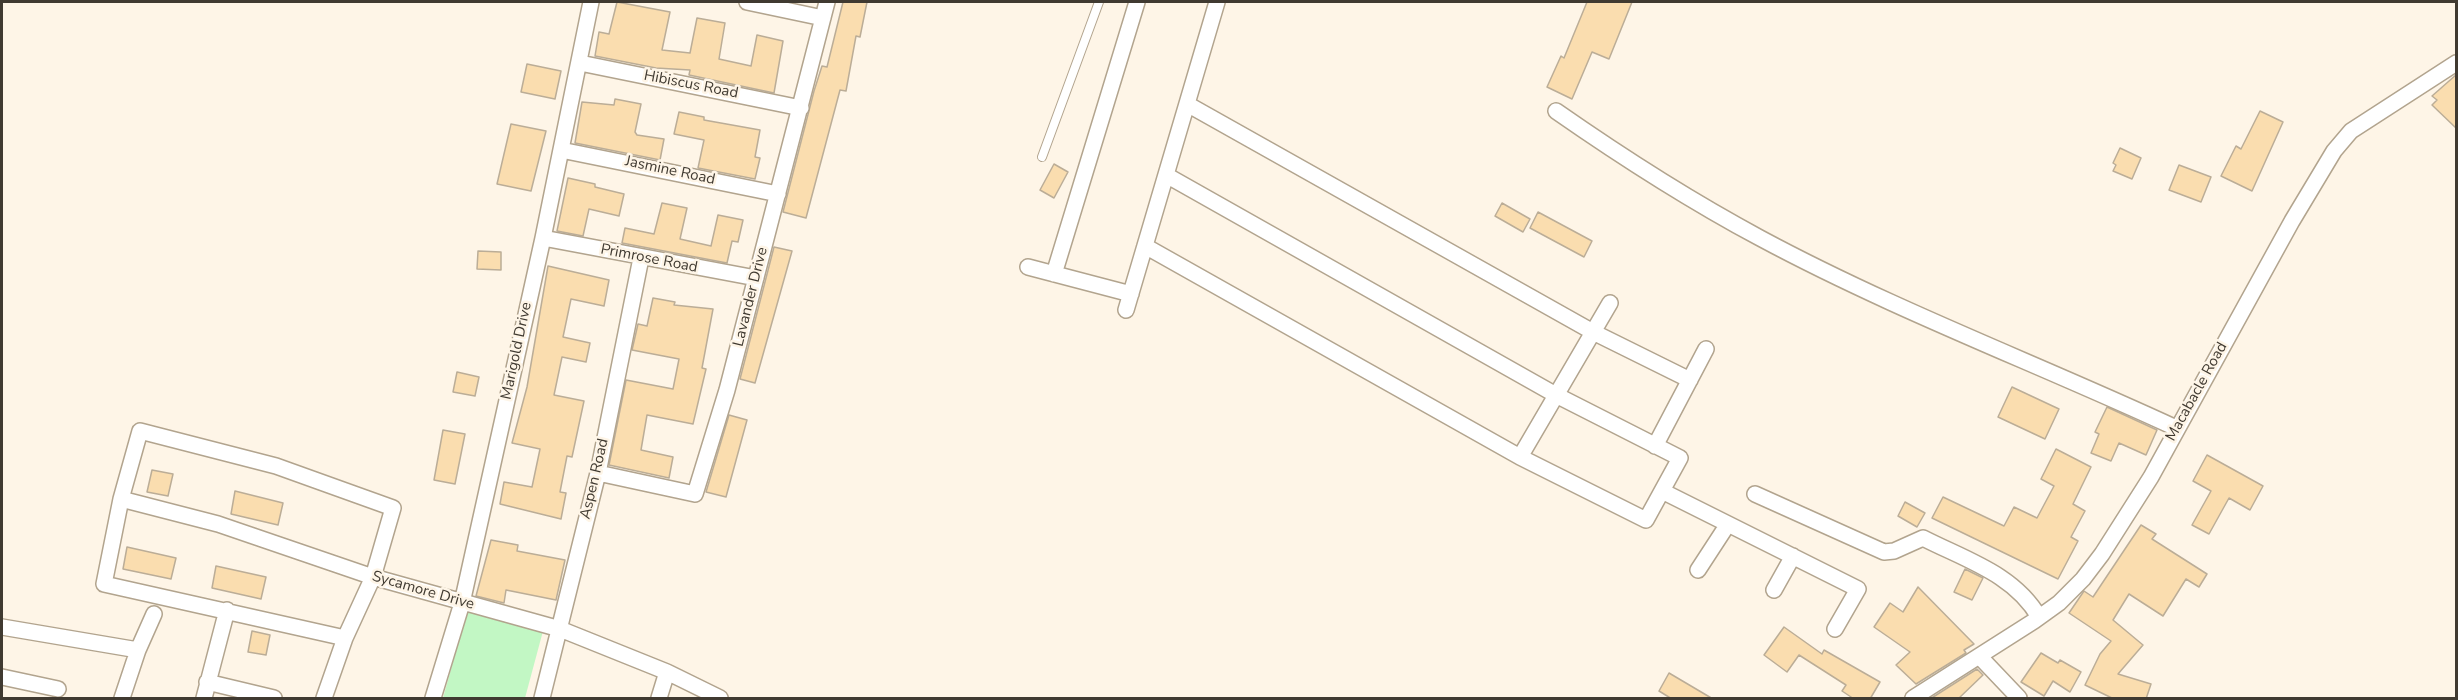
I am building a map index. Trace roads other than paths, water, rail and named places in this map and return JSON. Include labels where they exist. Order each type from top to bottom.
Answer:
[{"type":"street","name":"Marigold Drive","points":[[433,699],[462,603],[543,238],[591,2]]},
{"type":"street","points":[[747,2],[822,18]]},
{"type":"street","name":"Lavander Drive","points":[[598,472],[695,494],[727,390],[827,2]]},
{"type":"street","points":[[1054,274],[1137,2]]},
{"type":"street","points":[[1126,309],[1217,2]]},
{"type":"street","name":"Hibiscus Road","points":[[580,63],[801,108]]},
{"type":"street","name":"Macabacle Road","points":[[1912,699],[1980,657],[2059,603],[2083,579],[2102,554],[2151,477],[2176,428],[2334,151],[2351,131],[2457,63]]},
{"type":"street","points":[[1187,104],[1593,332],[1690,380]]},
{"type":"street","points":[[1556,111],[1612,150],[1760,238],[1902,308],[2176,428]]},
{"type":"street","name":"Jasmine Road","points":[[561,150],[778,194]]},
{"type":"street","points":[[1145,246],[1520,457],[1646,520],[1680,458],[1556,395],[1166,175]]},
{"type":"street","name":"Primrose Road","points":[[543,238],[756,278]]},
{"type":"street","name":"Aspen Road","points":[[542,699],[598,472],[640,258]]},
{"type":"street","points":[[1028,267],[1131,294]]},
{"type":"street","points":[[1520,457],[1610,303]]},
{"type":"street","points":[[1655,446],[1706,349]]},
{"type":"street","points":[[324,699],[345,638],[373,577],[393,508],[276,466],[140,430],[121,499],[104,584],[345,638]]},
{"type":"street","points":[[1662,491],[1858,589],[1834,629]]},
{"type":"street","points":[[1755,494],[1884,552],[1894,551],[1923,538],[2012,583],[2028,599],[2039,617]]},
{"type":"street","name":"Sycamore Drive","points":[[121,499],[218,524],[373,577],[560,630],[667,672],[720,699]]},
{"type":"street","points":[[1698,570],[1728,524]]},
{"type":"street","points":[[1774,590],[1793,556]]},
{"type":"street","points":[[204,699],[227,610]]},
{"type":"street","points":[[122,699],[138,650],[154,614]]},
{"type":"street","points":[[2,627],[138,650]]},
{"type":"street","points":[[1980,657],[2019,699]]},
{"type":"street","points":[[659,699],[667,672]]},
{"type":"street","points":[[2,677],[58,689]]},
{"type":"street","points":[[207,682],[274,699]]},
{"type":"lane","points":[[1042,157],[1100,2]]}]
